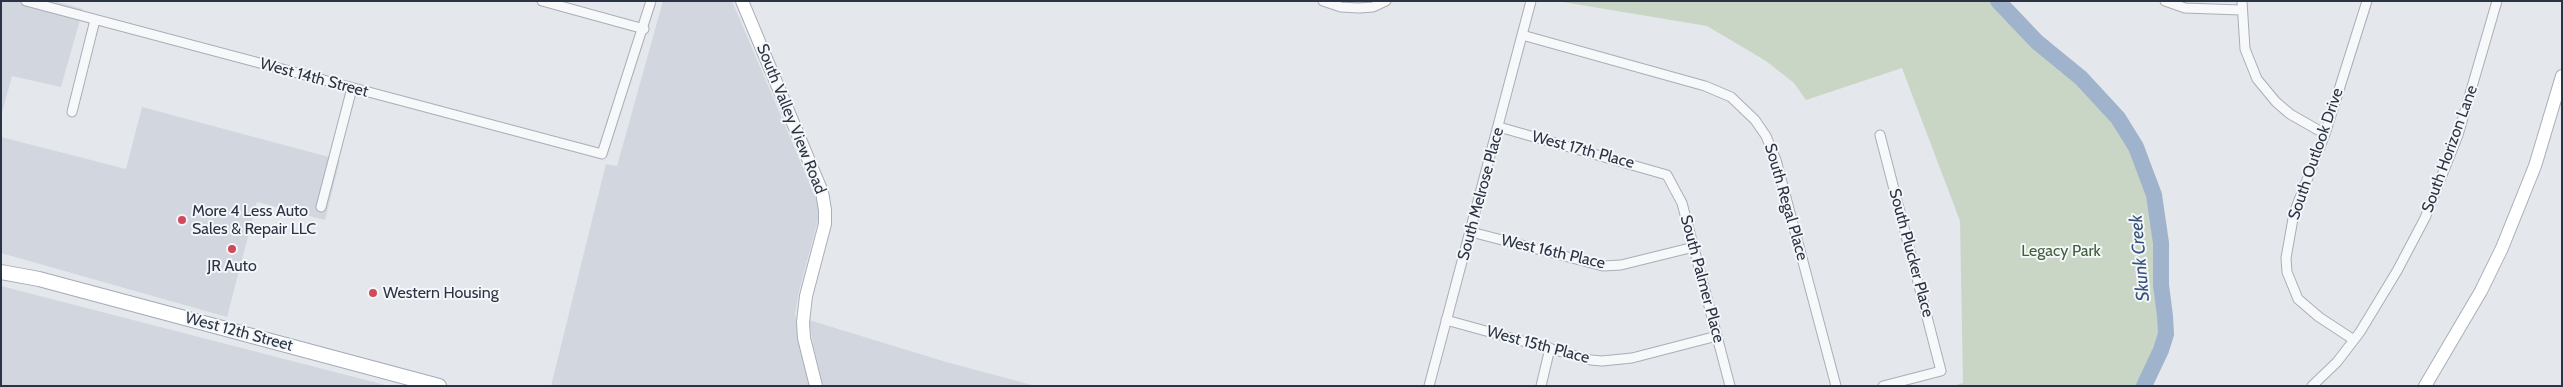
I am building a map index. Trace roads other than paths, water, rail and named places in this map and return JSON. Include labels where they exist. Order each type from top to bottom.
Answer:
[{"type":"main road","name":"West 12th Street","points":[[1,265],[39,279]]},
{"type":"main road","name":"West 12th Street","points":[[1,272],[39,279],[439,386]]},
{"type":"street","name":"West 14th Street","points":[[26,1],[602,154],[644,29]]},
{"type":"street","points":[[542,1],[644,29],[651,1]]},
{"type":"street","name":"South Valley View Road","points":[[742,1],[822,192],[826,210],[826,224],[806,296],[803,322],[804,338],[816,386]]},
{"type":"street","points":[[1323,1],[1341,7],[1359,8],[1373,6],[1386,1]]},
{"type":"street","name":"South Melrose Place","points":[[1429,386],[1531,1]]},
{"type":"street","points":[[2164,1],[2185,8],[2241,6],[2245,49],[2257,79],[2276,102],[2290,114],[2325,134]]},
{"type":"street","name":"South Outlook Drive","points":[[2354,340],[2319,317],[2298,299],[2286,272],[2288,239],[2294,213],[2325,134],[2367,1]]},
{"type":"street","name":"South Horizon Lane","points":[[2312,386],[2337,362],[2354,340],[2397,271],[2441,181],[2472,90],[2497,1]]},
{"type":"street","points":[[72,112],[95,20]]},
{"type":"street","name":"South Regal Place","points":[[1522,35],[1705,86],[1730,97],[1755,120],[1766,136],[1776,160],[1836,386]]},
{"type":"street","points":[[2425,386],[2481,291],[2506,240],[2538,159],[2562,76]]},
{"type":"street","points":[[321,208],[352,88]]},
{"type":"street","name":"West 17th Place","points":[[1499,127],[1667,175]]},
{"type":"street","name":"South Plucker Place","points":[[1880,135],[1942,370],[1883,386]]},
{"type":"street","name":"South Palmer Place","points":[[1667,175],[1682,203],[1730,386]]},
{"type":"street","name":"West 16th Place","points":[[1471,232],[1603,266],[1621,265],[1694,246]]},
{"type":"street","name":"West 15th Place","points":[[1446,320],[1591,360],[1612,361],[1658,352],[1717,336]]},
{"type":"street","points":[[1541,386],[1550,348]]},
{"type":"waterway","name":"Skunk Creek","points":[[1998,1],[2037,42],[2081,78],[2118,118],[2136,147],[2154,195],[2161,243],[2161,285],[2166,334],[2161,350],[2144,386]]},
{"type":"place","name":"More 4 Less Auto Sales & Repair LLC","points":[[182,220]]},
{"type":"place","name":"JR Auto","points":[[232,249]]},
{"type":"place","name":"Western Housing","points":[[373,293]]},
{"type":"park label","name":"Legacy Park","points":[[2061,251]]}]
